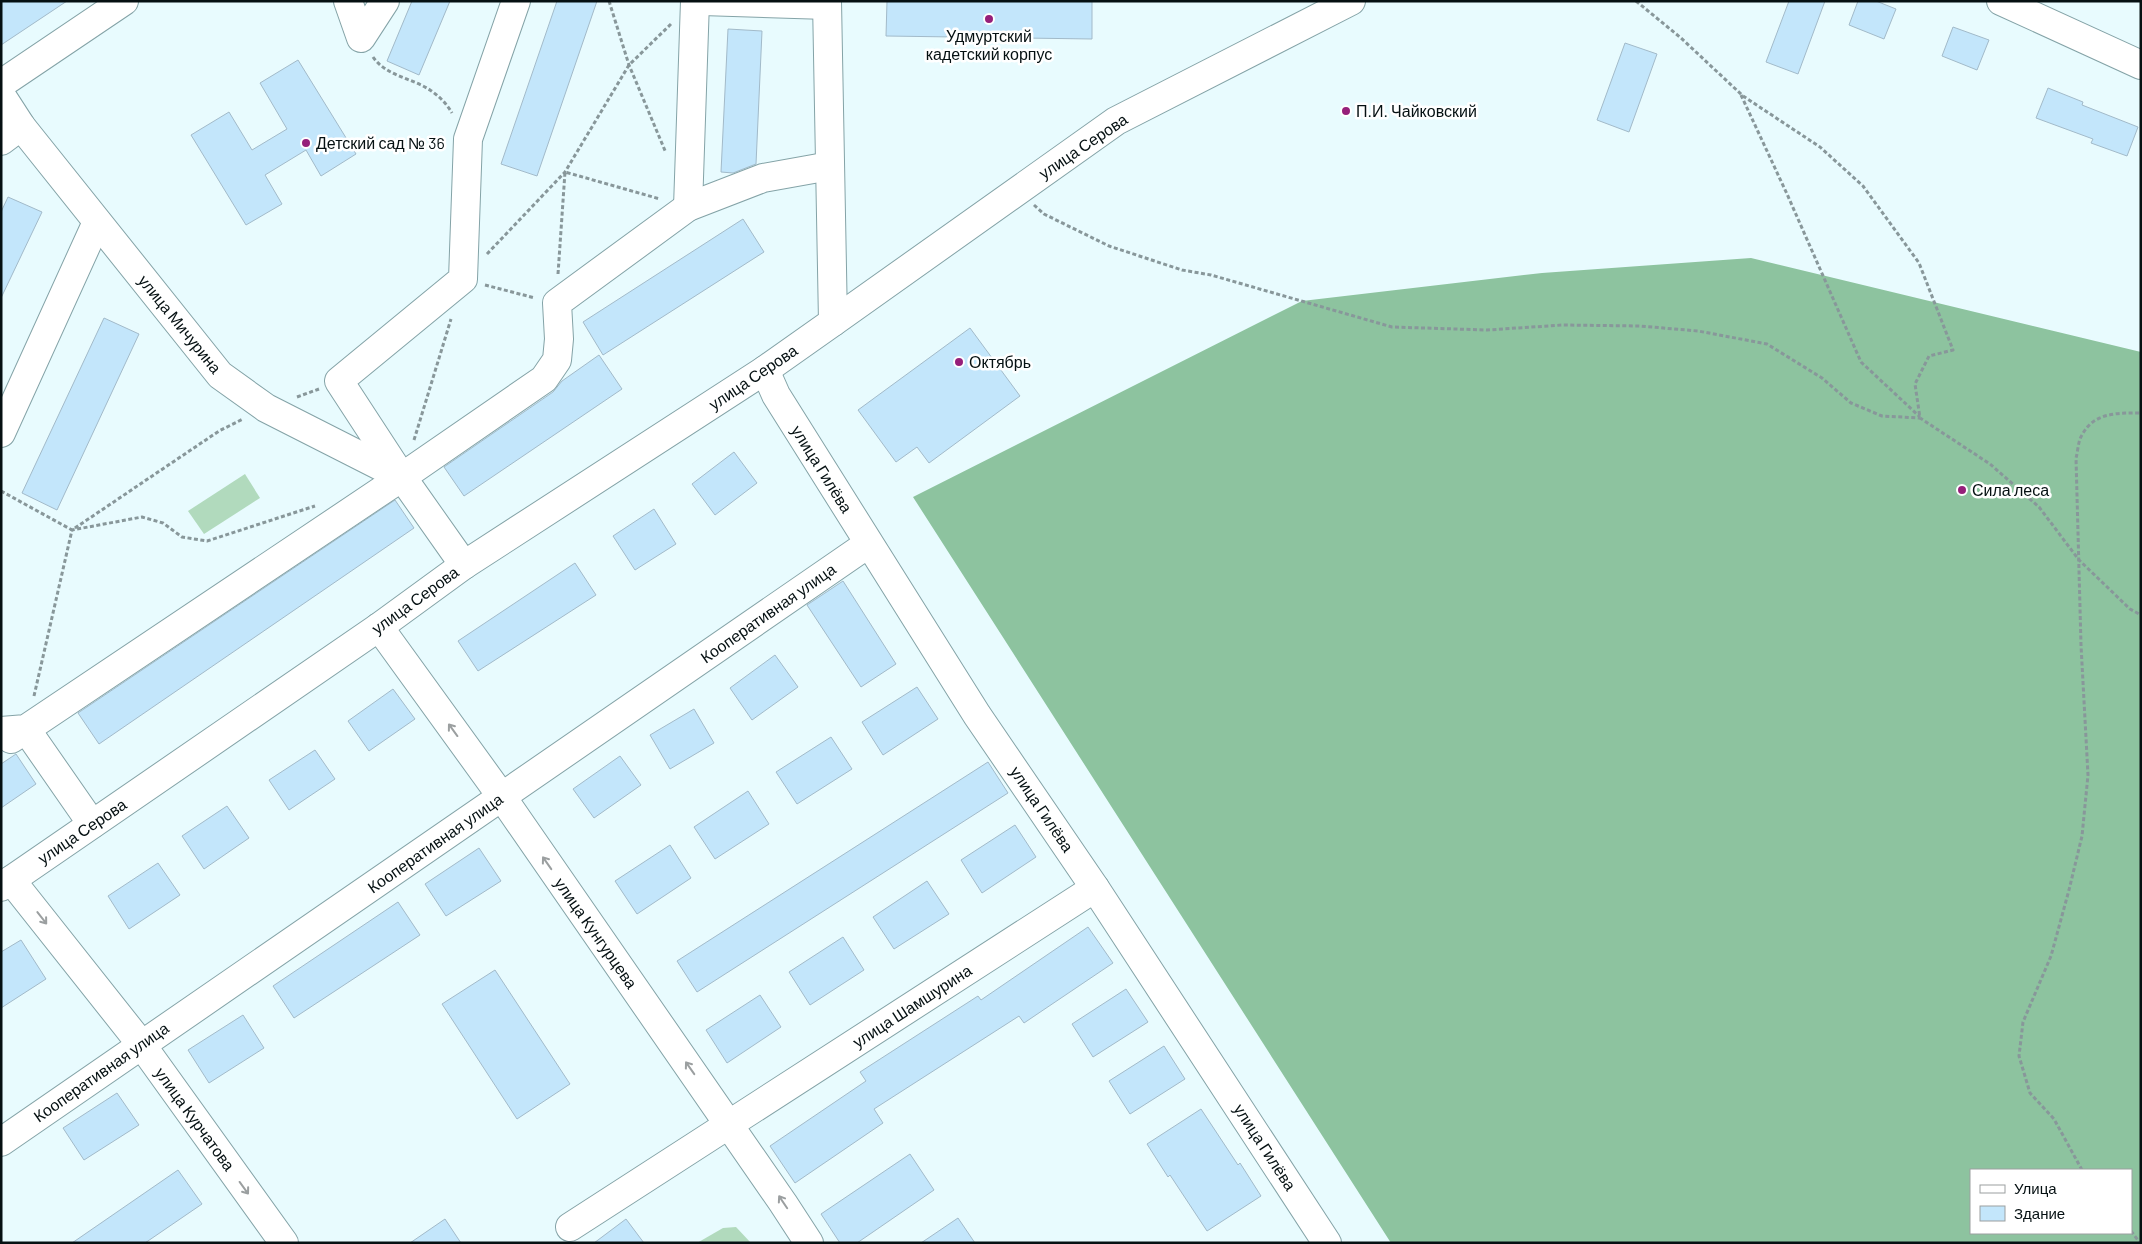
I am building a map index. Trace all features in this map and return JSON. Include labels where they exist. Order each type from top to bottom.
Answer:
[{"type":"street","points":[[1,84],[124,1]]},
{"type":"street","points":[[348,1],[361,38]]},
{"type":"street","points":[[361,38],[385,1]]},
{"type":"street","points":[[402,478],[339,381],[463,279],[468,139],[516,1]]},
{"type":"street","points":[[688,207],[695,1]]},
{"type":"street","points":[[702,1],[827,3],[833,322]]},
{"type":"street","name":"улица Серова","points":[[6,883],[379,627],[464,565],[765,370],[1116,121],[1351,1]]},
{"type":"street","points":[[2001,1],[2141,65]]},
{"type":"street","name":"улица Мичурина","points":[[1,95],[11,133],[98,222],[220,375],[266,408],[402,478],[464,565]]},
{"type":"street","points":[[1,746],[14,730],[402,478],[544,379],[557,360],[559,339],[557,303],[688,207],[763,178],[830,166]]},
{"type":"street","points":[[1,432],[98,222]]},
{"type":"street","name":"улица Гилёва","points":[[765,370],[776,395],[977,715],[1095,888],[1327,1243]]},
{"type":"street","name":"Кооперативная улица","points":[[1,1142],[868,544]]},
{"type":"street","name":"улица Кунгурцева","points":[[379,627],[502,797],[809,1243]]},
{"type":"street","points":[[14,730],[92,824]]},
{"type":"street","name":"улица Курчатова","points":[[6,883],[142,1044],[284,1243]]},
{"type":"street","name":"улица Шамшурина","points":[[570,1227],[1095,888]]},
{"type":"path","points":[[609,1],[629,65],[666,154]]},
{"type":"path","points":[[1636,1],[1681,38],[1739,92],[1820,147],[1863,186],[1918,263],[1953,350],[1929,356],[1915,384],[1920,418]]},
{"type":"path","points":[[565,172],[557,303],[463,279],[565,172],[629,65],[675,20]]},
{"type":"path","points":[[361,38],[378,63],[402,78],[430,90],[448,105],[468,139]]},
{"type":"path","points":[[1739,92],[1788,194],[1861,362],[1920,418],[1990,464],[2039,507],[2079,560],[2130,609],[2141,615]]},
{"type":"path","points":[[565,172],[688,207]]},
{"type":"path","points":[[1023,187],[1033,205],[1044,214],[1109,246],[1182,270],[1211,275],[1392,327],[1487,330],[1563,325],[1640,326],[1698,331],[1767,344],[1822,378],[1851,403],[1882,416],[1920,418]]},
{"type":"path","points":[[402,478],[452,317]]},
{"type":"path","points":[[14,730],[72,530],[219,431],[266,408],[339,381]]},
{"type":"path","points":[[2081,1169],[2054,1119],[2030,1093],[2019,1056],[2023,1022],[2051,956],[2082,836],[2088,775],[2076,458],[2082,435],[2094,420],[2113,413],[2141,413]]},
{"type":"path","points":[[1,491],[72,530],[142,517],[163,523],[182,538],[207,542],[318,505]]},
{"type":"path","points":[[2132,1231],[2140,1243]]},
{"type":"green space","points":[[1751,258],[2141,352],[2141,1243],[1391,1243],[913,497],[1302,301],[1542,273]]},
{"type":"green space","points":[[245,474],[260,498],[204,534],[188,511]]},
{"type":"green space","points":[[736,1227],[751,1243],[697,1243],[723,1228]]},
{"type":"building","points":[[1,1],[67,1],[1,45]]},
{"type":"building","points":[[412,1],[450,1],[419,75],[387,61]]},
{"type":"building","points":[[557,1],[597,1],[537,176],[501,164]]},
{"type":"building","name":"Удмуртский кадетский корпус","points":[[887,1],[1092,1],[1092,39],[886,36]]},
{"type":"building","points":[[1789,1],[1825,1],[1798,74],[1766,62]]},
{"type":"building","points":[[1858,1],[1876,1],[1896,9],[1884,39],[1849,25]]},
{"type":"building","points":[[1953,27],[1989,40],[1977,70],[1942,56]]},
{"type":"building","points":[[728,29],[762,31],[756,164],[733,173],[721,172]]},
{"type":"building","points":[[1625,43],[1657,54],[1629,132],[1597,120]]},
{"type":"building","name":"Детский сад № 36","points":[[298,60],[356,154],[321,176],[306,150],[265,175],[282,204],[246,225],[191,135],[229,112],[252,150],[287,129],[260,83]]},
{"type":"building","points":[[2048,88],[2083,102],[2082,105],[2138,127],[2127,156],[2091,143],[2093,139],[2036,118]]},
{"type":"building","points":[[8,197],[42,212],[1,298],[1,212]]},
{"type":"building","points":[[743,219],[764,252],[603,355],[583,322]]},
{"type":"building","points":[[104,318],[139,334],[57,510],[22,493]]},
{"type":"building","name":"Октябрь","points":[[970,328],[1020,396],[929,463],[917,447],[896,462],[858,410]]},
{"type":"building","points":[[599,355],[622,389],[464,496],[444,467],[553,392],[562,381]]},
{"type":"building","points":[[734,452],[757,483],[715,515],[692,484]]},
{"type":"building","points":[[395,500],[414,528],[99,744],[78,713]]},
{"type":"building","points":[[654,509],[676,544],[635,570],[613,536]]},
{"type":"building","points":[[575,563],[596,595],[478,671],[458,641]]},
{"type":"building","points":[[843,581],[896,664],[861,687],[807,605]]},
{"type":"building","points":[[775,655],[798,687],[752,720],[730,688]]},
{"type":"building","points":[[917,687],[938,719],[883,755],[862,722]]},
{"type":"building","points":[[393,689],[415,719],[369,751],[348,721]]},
{"type":"building","points":[[694,709],[714,743],[670,769],[650,735]]},
{"type":"building","points":[[831,737],[852,769],[797,804],[776,772]]},
{"type":"building","points":[[315,750],[335,779],[289,810],[269,780]]},
{"type":"building","points":[[16,754],[36,784],[1,808],[1,764]]},
{"type":"building","points":[[620,756],[641,785],[594,818],[573,789]]},
{"type":"building","points":[[988,762],[1008,793],[697,992],[677,961]]},
{"type":"building","points":[[748,791],[769,824],[715,859],[694,827]]},
{"type":"building","points":[[227,806],[249,838],[204,869],[182,836]]},
{"type":"building","points":[[1015,825],[1036,857],[982,893],[961,860]]},
{"type":"building","points":[[670,845],[691,878],[637,914],[615,881]]},
{"type":"building","points":[[479,848],[501,881],[446,916],[425,884]]},
{"type":"building","points":[[158,863],[180,895],[129,929],[108,896]]},
{"type":"building","points":[[927,881],[949,914],[894,949],[873,917]]},
{"type":"building","points":[[398,902],[420,935],[294,1018],[273,986]]},
{"type":"building","points":[[1088,927],[1113,963],[1024,1023],[1019,1016],[874,1109],[883,1123],[795,1183],[770,1146],[866,1081],[860,1072],[978,996],[981,1000]]},
{"type":"building","points":[[843,937],[864,970],[810,1005],[789,972]]},
{"type":"building","points":[[21,940],[46,979],[1,1008],[1,952]]},
{"type":"building","points":[[495,970],[570,1084],[517,1119],[442,1004]]},
{"type":"building","points":[[1126,989],[1148,1022],[1093,1057],[1072,1024]]},
{"type":"building","points":[[760,995],[781,1027],[727,1063],[706,1030]]},
{"type":"building","points":[[243,1015],[264,1048],[209,1083],[188,1050]]},
{"type":"building","points":[[1164,1046],[1185,1079],[1130,1114],[1109,1081]]},
{"type":"building","points":[[117,1093],[139,1125],[84,1160],[63,1128]]},
{"type":"building","points":[[1201,1109],[1261,1196],[1207,1231],[1147,1144]]},
{"type":"building","points":[[910,1154],[934,1190],[857,1243],[840,1243],[821,1214]]},
{"type":"building","points":[[178,1170],[202,1204],[145,1243],[72,1243]]},
{"type":"building","points":[[958,1218],[975,1243],[921,1243]]},
{"type":"building","points":[[445,1219],[461,1243],[410,1243]]},
{"type":"building","points":[[626,1219],[644,1243],[594,1243]]},
{"type":"place","name":"Удмуртский кадетский корпус","points":[[989,19]]},
{"type":"place","name":"П.И. Чайковский","points":[[1346,111]]},
{"type":"place","name":"Детский сад № 36","points":[[306,143]]},
{"type":"place","name":"Октябрь","points":[[959,362]]},
{"type":"place","name":"Сила леса","points":[[1962,490]]}]
